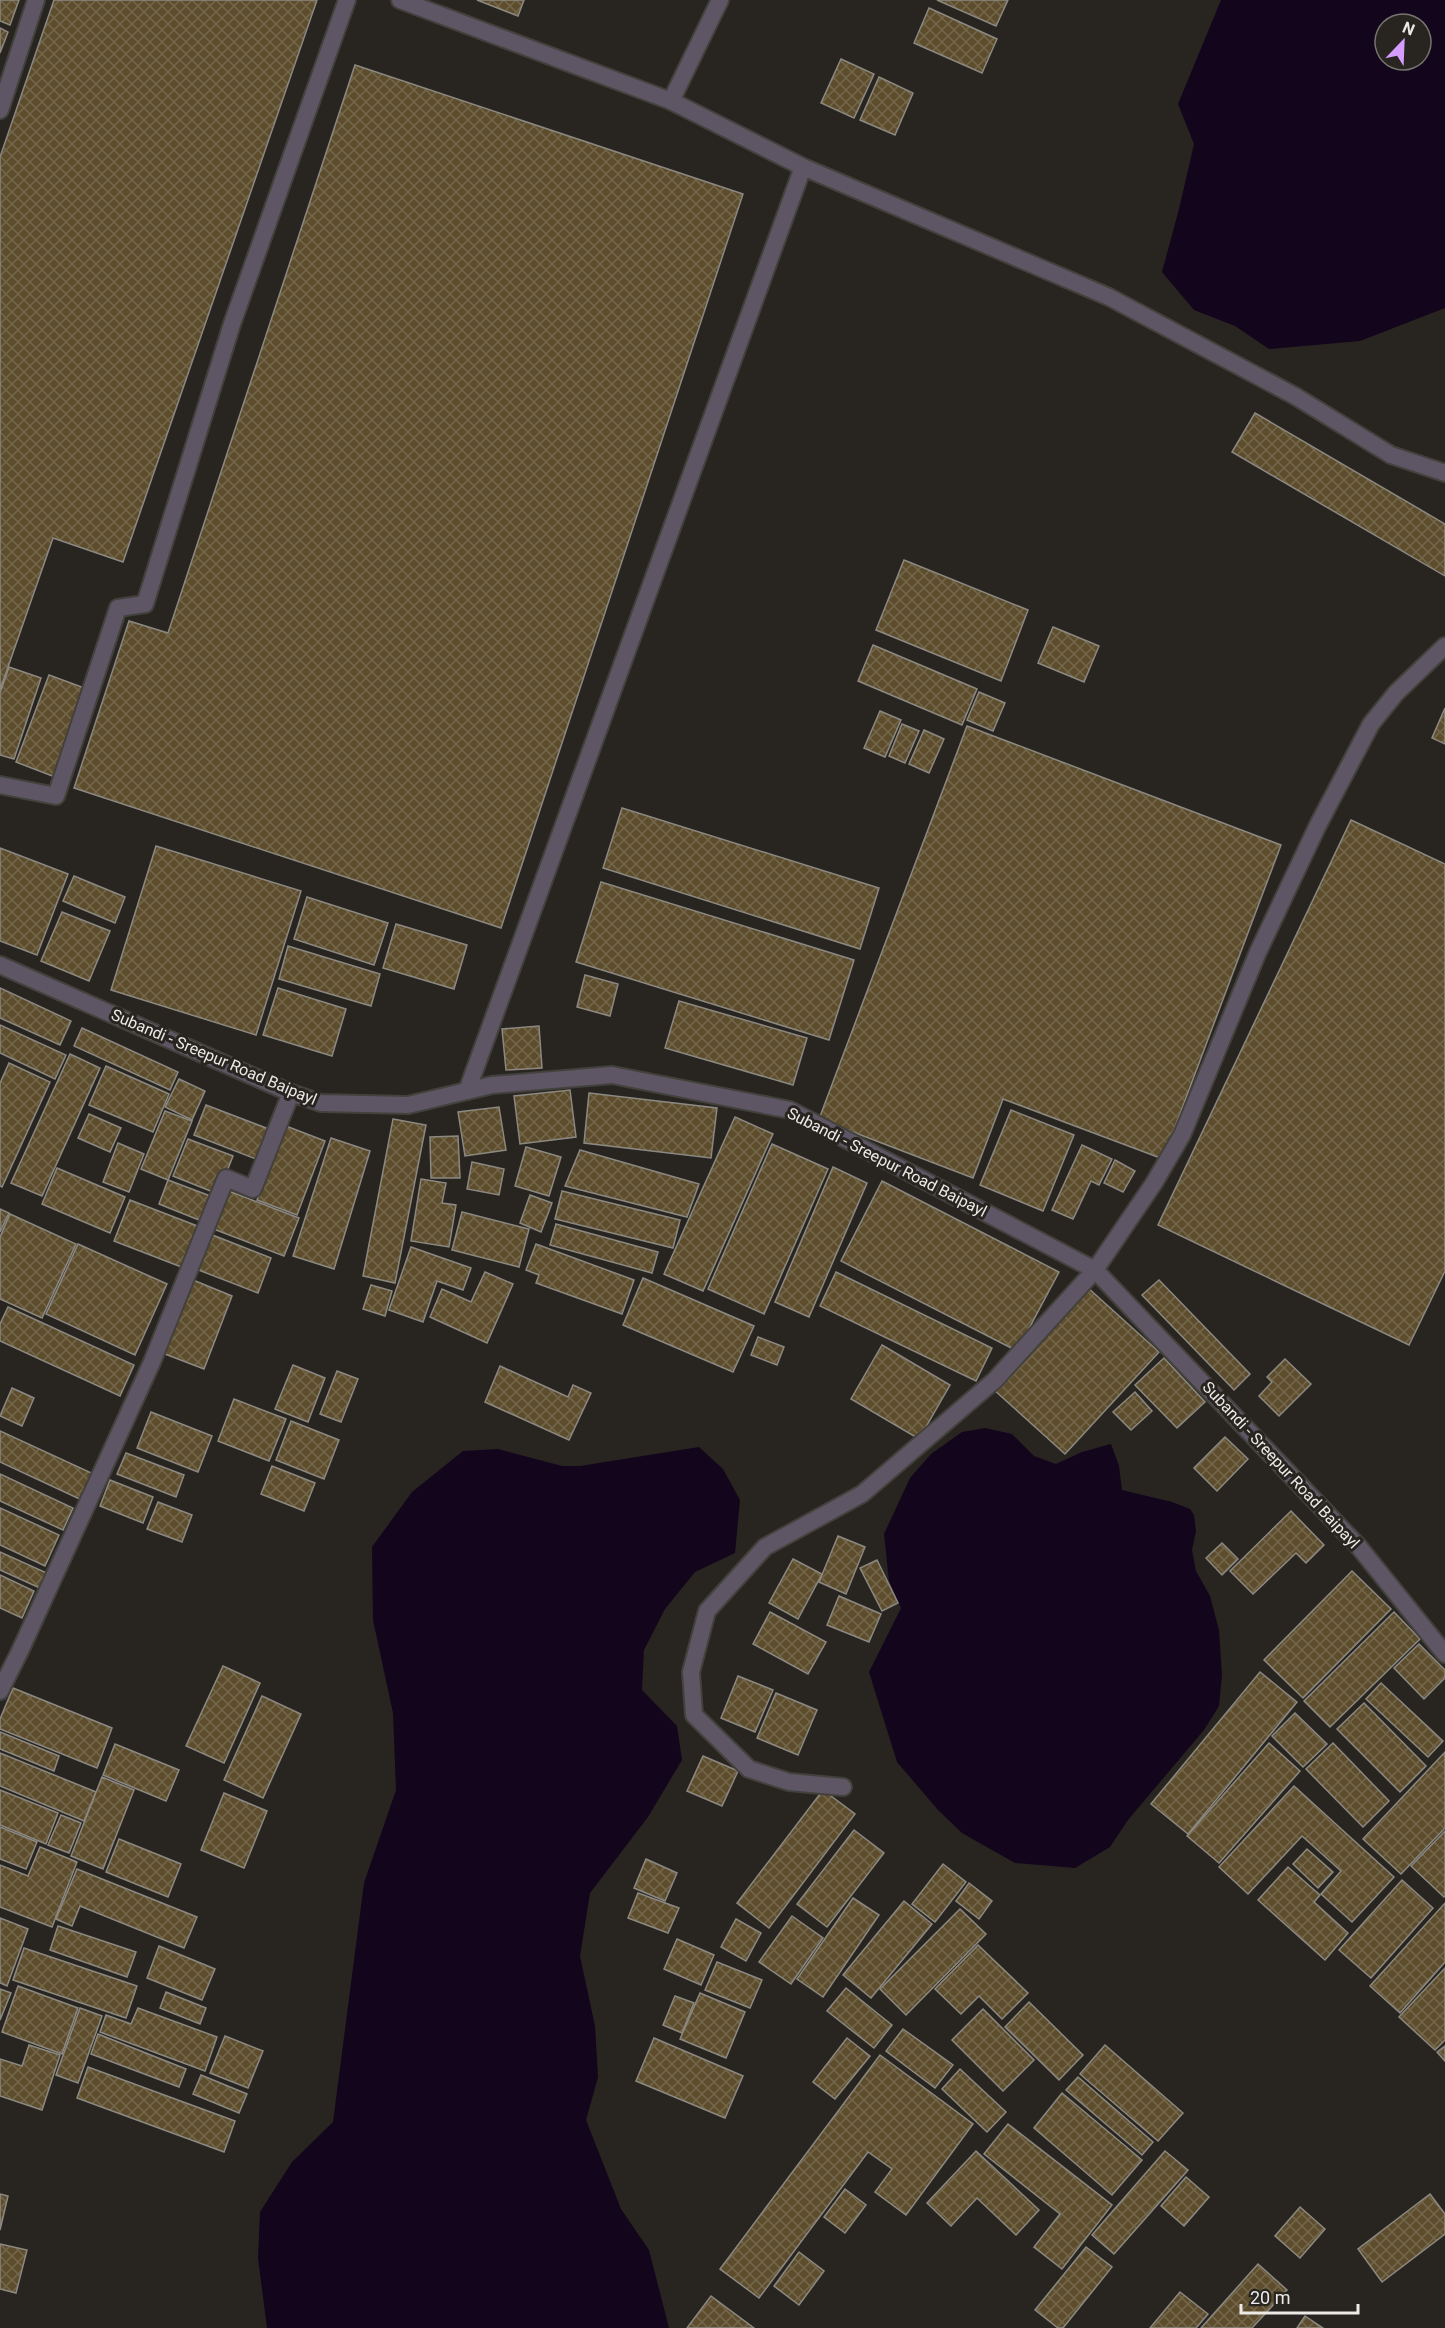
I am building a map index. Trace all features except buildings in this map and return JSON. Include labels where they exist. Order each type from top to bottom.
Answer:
[{"type":"street","points":[[0,110],[36,0]]},
{"type":"street","points":[[0,785],[56,796],[118,608],[145,604],[232,324],[347,0]]},
{"type":"street","points":[[400,0],[671,102],[803,167],[1109,297],[1295,396],[1391,455],[1445,473]]},
{"type":"street","points":[[671,102],[720,0]]},
{"type":"street","points":[[467,1091],[803,167]]},
{"type":"street","points":[[843,1787],[789,1782],[749,1769],[694,1714],[691,1672],[707,1611],[765,1547],[862,1494],[995,1380],[1095,1270],[1154,1183],[1182,1135],[1258,952],[1318,825],[1371,724],[1396,693],[1445,646]]},
{"type":"street","name":"Subandi - Sreepur Road Baipayl","points":[[0,965],[291,1093],[321,1103],[408,1105],[492,1085],[612,1075],[790,1110],[1095,1270],[1359,1547],[1445,1654]]},
{"type":"street","points":[[0,1690],[152,1362],[225,1178],[253,1189],[291,1093]]},
{"type":"shaded area","points":[[1221,0],[1445,0],[1445,308],[1360,341],[1269,349],[1235,326],[1194,310],[1162,272],[1194,144],[1178,104]]},
{"type":"shaded area","points":[[985,1428],[1012,1434],[1034,1456],[1056,1464],[1082,1452],[1111,1444],[1119,1466],[1122,1490],[1172,1502],[1190,1509],[1194,1515],[1196,1531],[1192,1550],[1196,1571],[1210,1596],[1219,1630],[1222,1675],[1219,1706],[1204,1730],[1128,1820],[1110,1847],[1075,1868],[1015,1863],[962,1833],[938,1810],[897,1762],[869,1672],[901,1608],[889,1581],[884,1534],[910,1478],[931,1454],[962,1432]]},
{"type":"shaded area","points":[[699,1447],[723,1469],[740,1500],[735,1553],[695,1572],[665,1609],[644,1650],[642,1690],[677,1726],[682,1760],[648,1817],[590,1893],[580,1956],[595,2026],[598,2077],[586,2120],[621,2209],[649,2250],[669,2328],[267,2328],[258,2258],[260,2212],[292,2162],[333,2122],[364,1883],[396,1790],[393,1713],[373,1620],[372,1547],[412,1492],[463,1451],[498,1449],[562,1466],[580,1466]]}]
